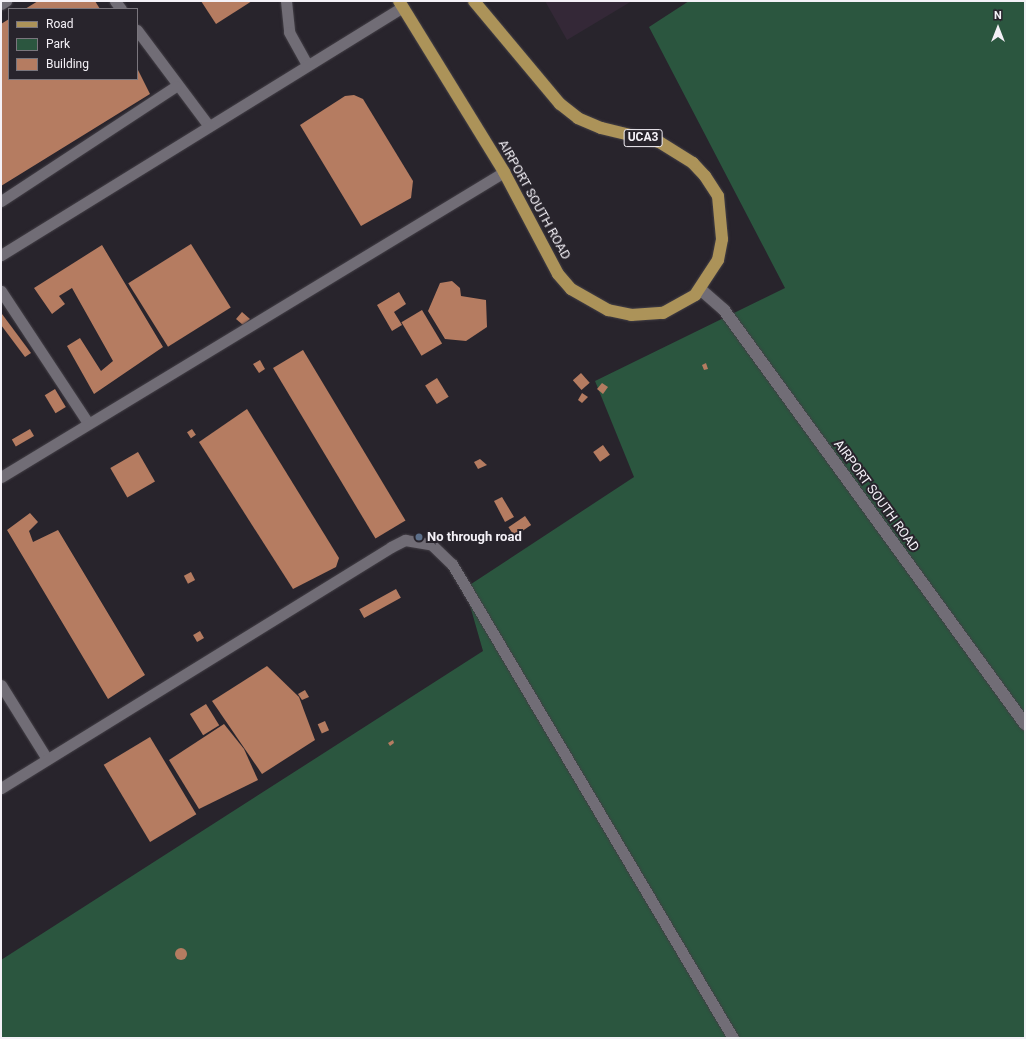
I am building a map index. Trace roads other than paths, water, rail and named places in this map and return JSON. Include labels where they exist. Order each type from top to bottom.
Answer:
[{"type":"main road","name":"AIRPORT SOUTH ROAD","points":[[401,4],[504,172],[558,274],[577,293],[608,310],[631,315],[663,313],[678,305],[700,289],[718,260],[722,239],[718,196],[705,176],[693,163],[658,142],[602,128],[560,104],[474,1]]},
{"type":"street","name":"AIRPORT SOUTH ROAD","points":[[700,289],[724,310],[1025,724]]},
{"type":"lane","points":[[1,4],[6,1]]},
{"type":"lane","points":[[286,1],[289,32],[307,65]]},
{"type":"lane","points":[[1,255],[307,65],[401,4]]},
{"type":"lane","points":[[138,31],[176,86],[208,126]]},
{"type":"lane","points":[[1,201],[176,86]]},
{"type":"lane","points":[[1,477],[504,172]]},
{"type":"lane","points":[[1,291],[88,423]]},
{"type":"lane","points":[[1,788],[391,547],[405,540],[432,545],[456,571],[733,1038]]},
{"type":"lane","points":[[1,685],[47,759]]},
{"type":"place","name":"No through road","points":[[419,537]]}]
